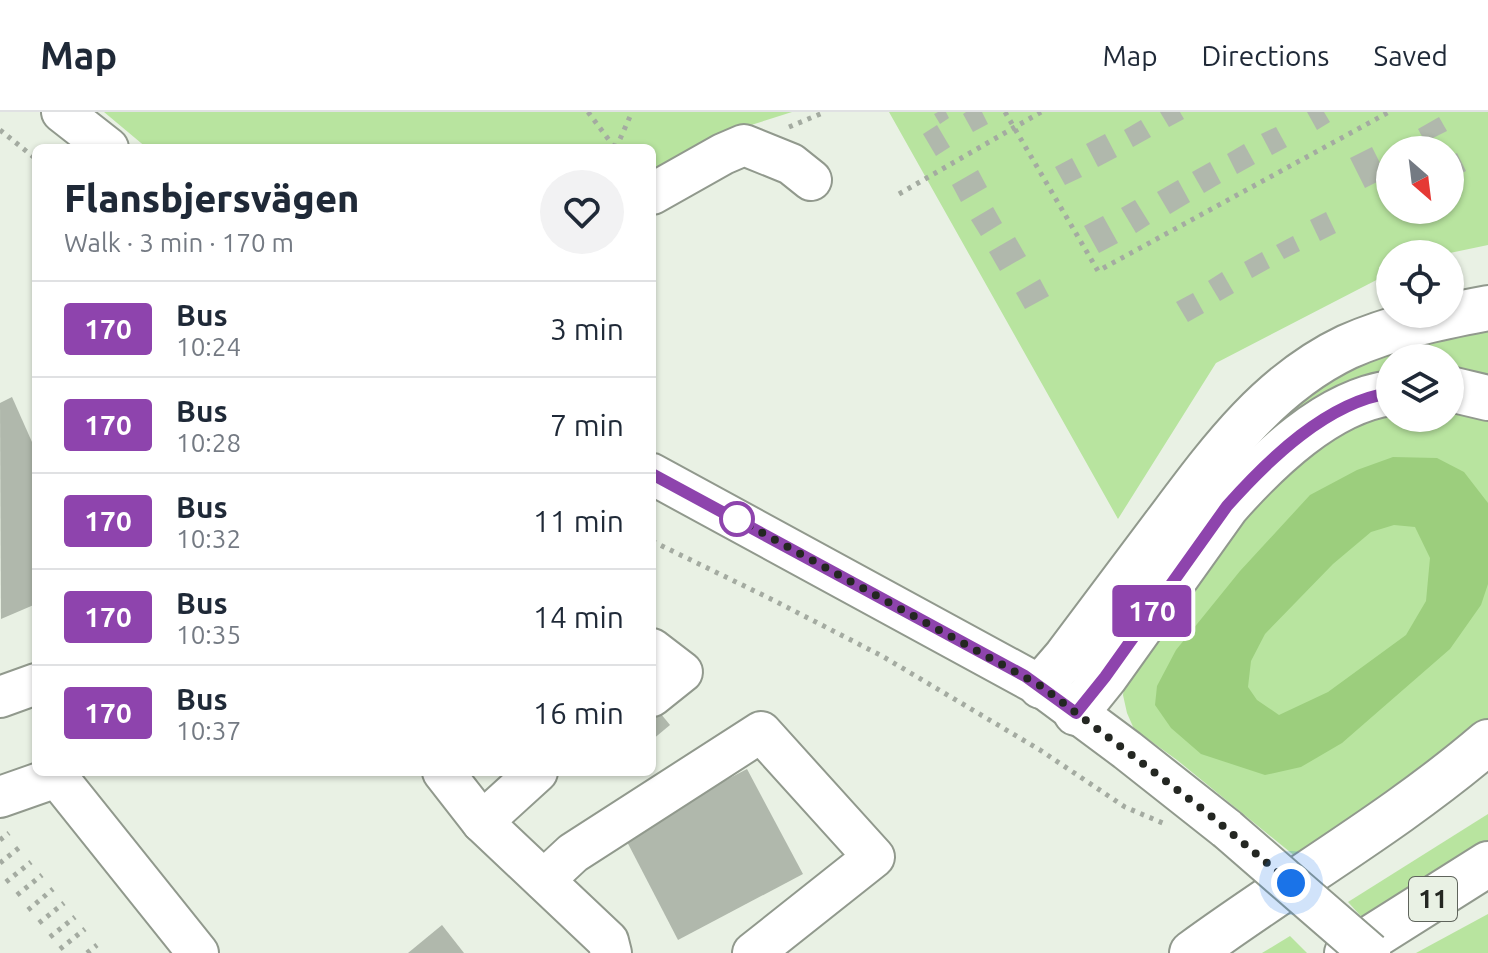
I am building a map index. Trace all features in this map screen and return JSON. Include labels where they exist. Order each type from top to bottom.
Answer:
[{"type":"highway","points":[[1041,686],[1076,645],[1205,470],[1260,408],[1289,384],[1345,348],[1418,322],[1488,308]]},
{"type":"highway","points":[[1464,392],[1488,398]]},
{"type":"highway","points":[[1076,713],[1227,506],[1249,481],[1278,452],[1315,425],[1349,406],[1376,397]]},
{"type":"highway","points":[[1192,953],[1394,816],[1488,742]]},
{"type":"highway","points":[[1204,953],[1488,778]]},
{"type":"highway","name":"11","points":[[1365,947],[1488,864]]},
{"type":"highway","points":[[1365,947],[1488,888]]},
{"type":"street","points":[[62,112],[103,144]]},
{"type":"street","points":[[656,192],[744,145],[791,164],[811,180]]},
{"type":"street","points":[[656,476],[1041,686],[1227,829],[1365,947]]},
{"type":"street","points":[[656,652],[682,672],[656,693]]},
{"type":"street","points":[[0,697],[32,685]]},
{"type":"street","points":[[544,880],[573,853],[761,732],[874,857],[753,953]]},
{"type":"street","points":[[446,776],[482,822],[608,941],[611,953]]},
{"type":"street","points":[[482,822],[533,776]]},
{"type":"street","points":[[4,815],[57,777],[198,953]]},
{"type":"path","points":[[588,112],[613,144]]},
{"type":"path","points":[[618,144],[632,112]]},
{"type":"path","points":[[1005,112],[1098,271],[1389,112]]},
{"type":"path","points":[[899,194],[1041,112]]},
{"type":"path","points":[[0,130],[32,156]]},
{"type":"path","points":[[656,543],[882,656],[1040,750],[1125,807],[1166,824]]},
{"type":"path","points":[[0,840],[4,815]]},
{"type":"path","points":[[0,863],[20,847]]},
{"type":"path","points":[[6,882],[31,862]]},
{"type":"path","points":[[17,895],[42,875]]},
{"type":"path","points":[[28,910],[53,889]]},
{"type":"path","points":[[39,923],[64,903]]},
{"type":"path","points":[[50,937],[75,917]]},
{"type":"path","points":[[60,949],[85,929]]},
{"type":"path","points":[[87,953],[97,945]]},
{"type":"green space","points":[[104,112],[792,112],[748,126],[656,180],[656,144],[142,144]]},
{"type":"green space","points":[[889,112],[1488,112],[1488,245],[1464,250],[1464,240],[1376,240],[1376,280],[1216,363],[1118,519]]},
{"type":"green space","points":[[1488,322],[1488,382],[1464,378],[1464,344],[1417,344]]},
{"type":"green space","points":[[1376,357],[1376,386],[1238,453],[1334,370]]},
{"type":"green space","points":[[1464,410],[1488,416],[1488,722],[1301,861],[1134,729],[1123,695],[1126,673],[1250,507],[1313,445],[1376,417],[1376,432],[1464,432]]},
{"type":"green space","points":[[1393,457],[1437,458],[1464,472],[1488,503],[1488,584],[1481,605],[1450,649],[1342,743],[1301,767],[1265,775],[1201,754],[1171,728],[1155,705],[1157,686],[1176,650],[1240,571],[1310,495],[1357,470]],"holes":[[[1394,525],[1415,527],[1430,558],[1426,601],[1406,635],[1328,692],[1279,715],[1257,700],[1248,687],[1251,661],[1265,634],[1333,564],[1371,532]]]},
{"type":"green space","points":[[1488,814],[1488,848],[1368,924],[1348,902]]},
{"type":"green space","points":[[1488,914],[1488,953],[1416,953]]},
{"type":"green space","points":[[1290,936],[1307,953],[1262,953]]},
{"type":"building","points":[[946,112],[949,118],[940,124],[934,114]]},
{"type":"building","points":[[982,112],[988,124],[973,132],[963,114]]},
{"type":"building","points":[[1160,112],[1180,112],[1184,119],[1169,127]]},
{"type":"building","points":[[1307,112],[1324,112],[1330,122],[1317,130]]},
{"type":"building","points":[[1439,117],[1447,131],[1437,136],[1422,136],[1418,129]]},
{"type":"building","points":[[1141,120],[1151,137],[1133,147],[1124,130]]},
{"type":"building","points":[[937,125],[950,147],[936,156],[923,134]]},
{"type":"building","points":[[1276,127],[1287,147],[1272,155],[1261,134]]},
{"type":"building","points":[[1105,134],[1117,157],[1098,167],[1086,144]]},
{"type":"building","points":[[1244,144],[1255,164],[1237,174],[1227,154]]},
{"type":"building","points":[[1372,147],[1376,155],[1376,182],[1365,188],[1350,158]]},
{"type":"building","points":[[1072,158],[1082,177],[1065,185],[1055,167]]},
{"type":"building","points":[[1210,162],[1221,183],[1204,193],[1192,172]]},
{"type":"building","points":[[978,170],[987,187],[961,202],[952,185]]},
{"type":"building","points":[[1178,180],[1190,202],[1170,214],[1157,192]]},
{"type":"building","points":[[1135,200],[1150,224],[1136,233],[1121,208]]},
{"type":"building","points":[[993,207],[1002,223],[981,236],[971,220]]},
{"type":"building","points":[[1326,212],[1336,233],[1320,241],[1310,220]]},
{"type":"building","points":[[1103,216],[1118,243],[1099,253],[1084,226]]},
{"type":"building","points":[[1293,236],[1300,251],[1284,259],[1276,245]]},
{"type":"building","points":[[1015,237],[1026,256],[1000,271],[989,252]]},
{"type":"building","points":[[1262,252],[1270,268],[1252,278],[1244,262]]},
{"type":"building","points":[[1222,272],[1234,293],[1220,301],[1208,281]]},
{"type":"building","points":[[1040,279],[1049,296],[1025,309],[1016,293]]},
{"type":"building","points":[[1193,293],[1204,313],[1188,322],[1176,302]]},
{"type":"building","points":[[12,397],[32,442],[32,606],[1,619],[0,403]]},
{"type":"building","points":[[656,708],[670,725],[656,737]]},
{"type":"building","points":[[747,769],[803,874],[678,940],[623,834]]},
{"type":"building","points":[[442,925],[464,953],[408,953]]},
{"type":"bus line","name":"170","points":[[656,476],[1025,676],[1076,713],[1227,506],[1249,481],[1278,452],[1315,425],[1349,406],[1376,397]]},
{"type":"route","points":[[737,519],[1041,686],[1205,811],[1291,883]]}]
